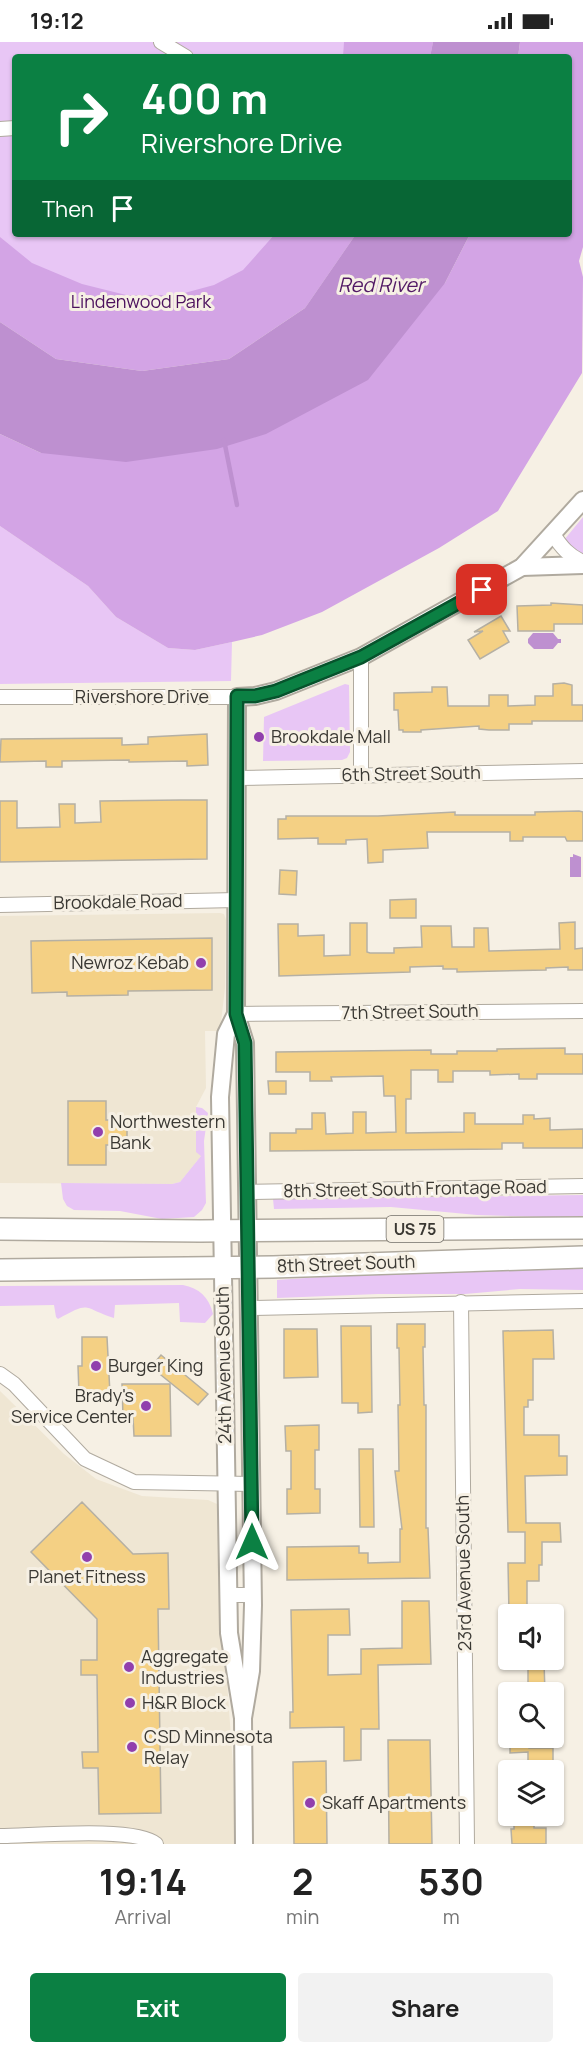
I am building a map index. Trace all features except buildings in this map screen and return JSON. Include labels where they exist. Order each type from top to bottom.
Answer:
[{"type":"main road","name":"8th Street South","points":[[0,1229],[583,1228]]},
{"type":"main road","name":"8th Street South","points":[[0,1270],[248,1267],[583,1257]]},
{"type":"street","points":[[161,42],[181,54]]},
{"type":"street","name":"Rivershore Drive","points":[[0,697],[255,696],[276,691],[361,657],[522,567],[583,500]]},
{"type":"street","points":[[553,534],[559,544],[583,564]]},
{"type":"street","points":[[522,567],[583,564]]},
{"type":"street","points":[[361,657],[361,775]]},
{"type":"street","name":"24th Avenue South","points":[[237,696],[236,1014],[245,1043],[253,1595],[251,1671],[243,1718]]},
{"type":"street","name":"6th Street South","points":[[238,778],[583,771]]},
{"type":"street","name":"Brookdale Road","points":[[0,905],[237,900]]},
{"type":"street","name":"7th Street South","points":[[236,1014],[583,1011]]},
{"type":"street","name":"24th Avenue South","points":[[236,1014],[226,1034],[220,1097],[229,1633],[243,1718],[244,1844]]},
{"type":"street","name":"8th Street South Frontage Road","points":[[247,1192],[583,1186]]},
{"type":"street","points":[[249,1308],[583,1301]]},
{"type":"street","name":"23rd Avenue South","points":[[461,1302],[467,1844]]},
{"type":"street","points":[[0,1374],[14,1384],[85,1459],[134,1482],[252,1484]]},
{"type":"street","points":[[228,1595],[253,1595]]},
{"type":"street","points":[[0,1836],[120,1834],[149,1839],[156,1844]]},
{"type":"shaded area","points":[[224,914],[226,920],[225,988],[220,1031],[205,1031],[206,1088],[196,1107],[201,1156],[180,1182],[172,1184],[0,1183],[0,916]]},
{"type":"shaded area","points":[[0,1391],[64,1454],[96,1479],[142,1496],[208,1500],[217,1504],[233,1766],[235,1844],[0,1844]]},
{"type":"green space","name":"Lindenwood Park","points":[[0,42],[433,42],[431,54],[12,54],[12,237],[354,237],[305,308],[0,322]]},
{"type":"green space","points":[[344,42],[433,42],[431,54],[343,54]]},
{"type":"green space","points":[[520,42],[583,42],[583,247],[579,261],[583,277],[582,373],[498,511],[439,548],[322,612],[262,635],[195,650],[168,648],[116,617],[88,586],[0,526],[0,434],[41,453],[445,283],[468,237],[572,237],[572,54],[518,54]]},
{"type":"green space","points":[[0,237],[32,263],[82,284],[126,295],[177,295],[214,285],[243,270],[272,237],[354,237],[305,308],[229,359],[142,371],[56,359],[0,322]]},
{"type":"green space","points":[[583,517],[583,557],[582,557],[564,540]]},
{"type":"green space","points":[[0,526],[88,586],[116,617],[168,648],[195,650],[232,642],[231,681],[0,684]]},
{"type":"green space","points":[[345,684],[349,685],[350,752],[347,758],[342,760],[263,761],[264,717]]},
{"type":"green space","points":[[196,1107],[208,1113],[204,1141],[206,1203],[194,1217],[162,1219],[120,1211],[74,1210],[67,1206],[63,1199],[61,1183],[172,1184],[180,1182],[201,1156],[196,1152]]},
{"type":"green space","points":[[583,1195],[583,1218],[477,1215],[391,1207],[274,1209],[273,1199]]},
{"type":"green space","points":[[583,1266],[583,1290],[520,1289],[465,1294],[378,1294],[277,1298],[277,1280],[378,1273]]},
{"type":"green space","points":[[183,1285],[194,1288],[209,1303],[213,1314],[205,1323],[180,1322],[179,1303],[115,1305],[114,1318],[82,1308],[58,1319],[54,1305],[0,1306],[0,1286]]},
{"type":"water","points":[[433,42],[520,42],[518,54],[431,54]]},
{"type":"water","name":"Red River","points":[[354,237],[468,237],[445,283],[368,380],[266,434],[217,449],[126,462],[41,453],[0,434],[0,322],[56,359],[142,371],[229,359],[305,308]]},
{"type":"water","points":[[533,633],[553,633],[561,639],[561,643],[553,649],[534,649],[528,643]]},
{"type":"water","points":[[573,854],[581,857],[581,877],[570,877],[570,857],[573,857]]},
{"type":"waterway","points":[[224,440],[237,505]]},
{"type":"place","name":"Brookdale Mall","points":[[259,737]]},
{"type":"place","name":"Newroz Kebab","points":[[201,963]]},
{"type":"place","name":"Northwestern Bank","points":[[98,1132]]},
{"type":"place","name":"Burger King","points":[[96,1366]]},
{"type":"place","name":"Brady's Service Center","points":[[146,1406]]},
{"type":"place","name":"Planet Fitness","points":[[87,1557]]},
{"type":"place","name":"Aggregate Industries","points":[[129,1667]]},
{"type":"place","name":"H&R Block","points":[[130,1703]]},
{"type":"place","name":"CSD Minnesota Relay","points":[[132,1747]]},
{"type":"place","name":"Skaff Apartments","points":[[310,1803]]},
{"type":"route","points":[[252,1542],[245,1043],[236,1014],[237,696],[255,696],[276,691],[361,657],[482,590]]}]
